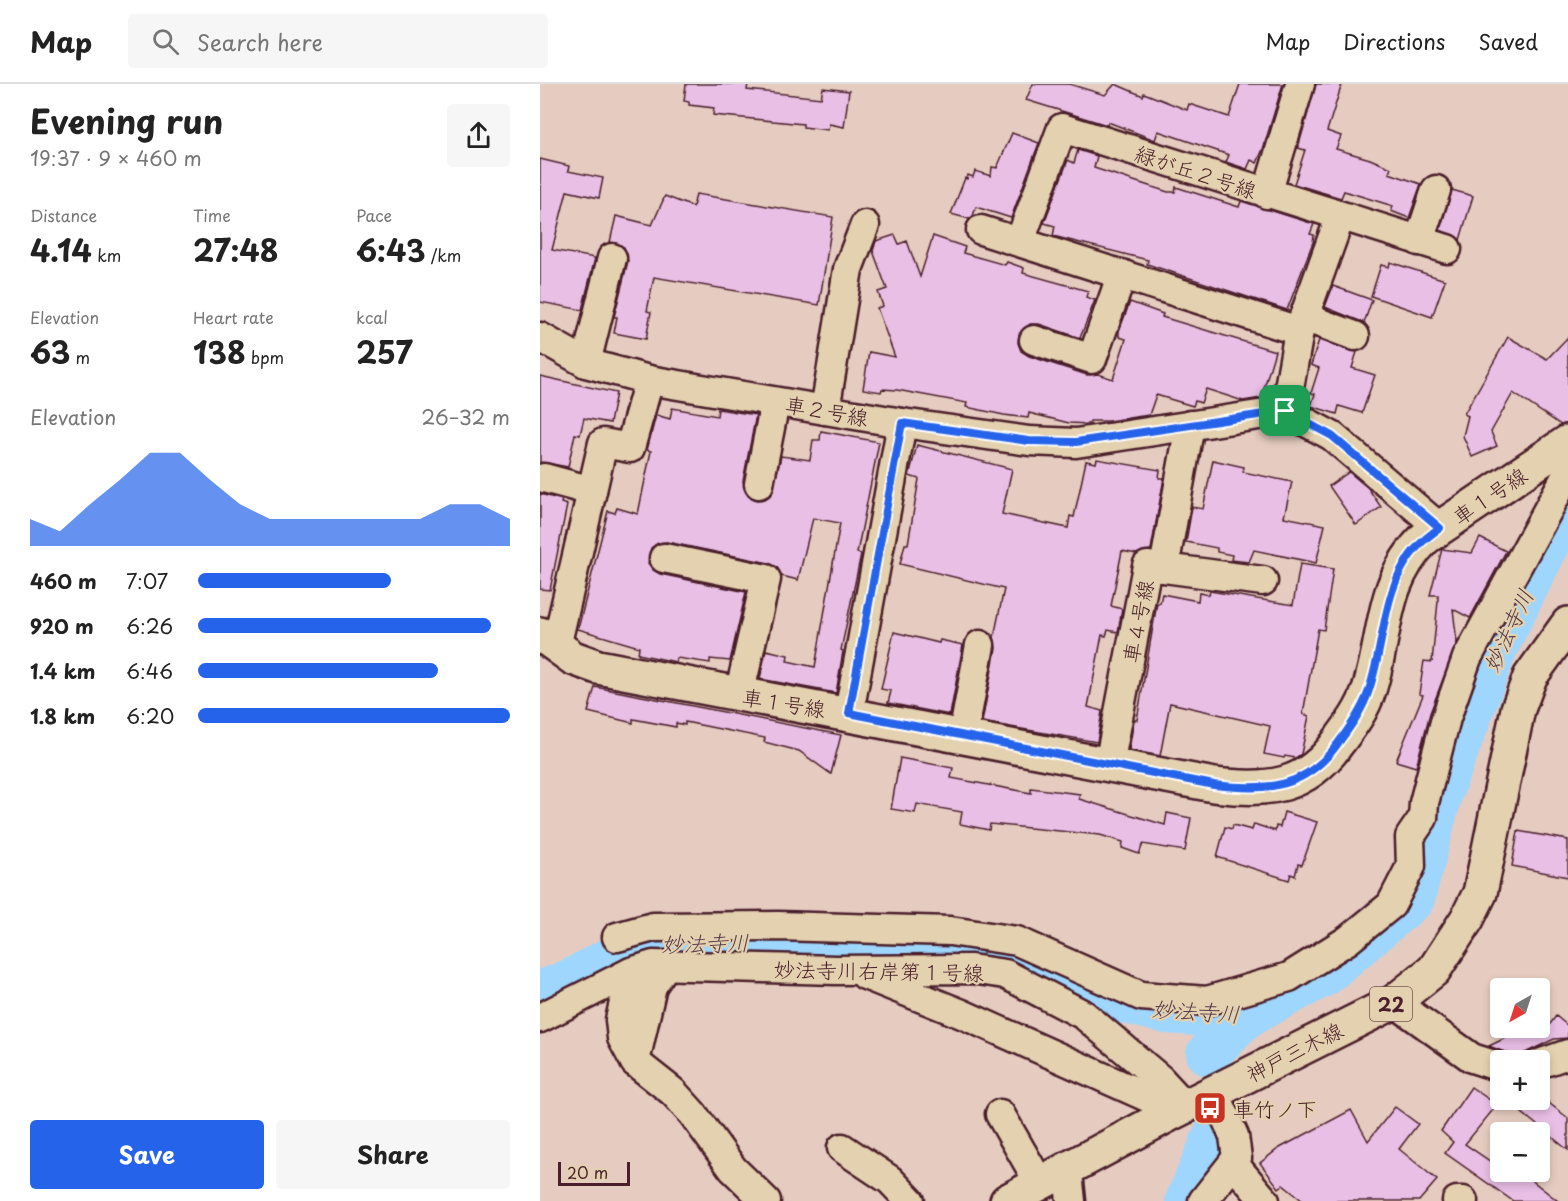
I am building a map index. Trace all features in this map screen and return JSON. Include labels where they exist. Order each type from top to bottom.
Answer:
[{"type":"street","points":[[1267,194],[1302,103]]},
{"type":"street","name":"緑が丘２号線","points":[[1020,242],[1062,128],[1447,249]]},
{"type":"street","points":[[1419,241],[1436,190]]},
{"type":"street","points":[[1340,217],[1302,324],[1285,411],[1332,436],[1440,528]]},
{"type":"street","points":[[825,410],[848,269],[865,225]]},
{"type":"street","points":[[981,230],[1122,274],[1302,324],[1354,336]]},
{"type":"street","points":[[586,363],[612,258]]},
{"type":"street","points":[[1034,340],[1092,359],[1122,274]]},
{"type":"street","name":"車２号線","points":[[540,337],[586,363],[649,380],[902,423],[1029,441],[1076,442],[1285,411]]},
{"type":"street","points":[[548,640],[592,491],[603,443],[630,448],[649,380]]},
{"type":"street","points":[[759,484],[775,402]]},
{"type":"street","points":[[849,713],[902,423]]},
{"type":"street","name":"車４号線","points":[[1109,765],[1147,566],[1164,568],[1190,425]]},
{"type":"street","name":"車１号線","points":[[548,640],[573,658],[598,667],[739,695],[849,713],[1109,765],[1245,788],[1290,783],[1319,767],[1356,718],[1369,691],[1397,573],[1416,547],[1440,528],[1568,442]]},
{"type":"street","points":[[617,938],[653,927],[778,926],[950,931],[1017,941],[1141,996],[1207,1001],[1289,977],[1348,940],[1390,904],[1396,895],[1411,866],[1410,837],[1423,818],[1424,803],[1446,718],[1467,658],[1568,473]]},
{"type":"street","points":[[544,478],[592,491]]},
{"type":"street","points":[[664,558],[766,579],[739,695]]},
{"type":"street","points":[[1164,568],[1263,581]]},
{"type":"street","name":"神戸三木線","points":[[1007,1201],[1058,1185],[1179,1109],[1394,1002],[1434,970],[1467,919],[1480,893],[1518,709],[1530,677],[1567,627]]},
{"type":"street","points":[[963,736],[980,645]]},
{"type":"street","name":"妙法寺川右岸第１号線","points":[[540,1018],[631,972],[653,965],[853,970],[970,969],[1005,974],[1084,1015],[1160,1079],[1179,1109]]},
{"type":"street","points":[[635,1062],[652,986],[666,965]]},
{"type":"street","points":[[853,970],[962,1014],[1156,1101],[1179,1109]]},
{"type":"street","points":[[631,972],[620,1020],[621,1038],[635,1062],[673,1092],[693,1114],[733,1169],[766,1201]]},
{"type":"street","points":[[1394,1002],[1472,1058],[1490,1063]]},
{"type":"street","points":[[1203,1201],[1237,1158],[1234,1136],[1214,1091]]},
{"type":"street","points":[[1000,1114],[1058,1185]]},
{"type":"street","points":[[842,1149],[890,1180],[910,1201]]},
{"type":"street","points":[[1233,1163],[1265,1201]]},
{"type":"street","points":[[1457,1201],[1463,1201]]},
{"type":"building","points":[[686,84],[748,84],[747,90],[821,98],[823,88],[849,91],[844,127],[829,124],[828,130],[803,127],[803,124],[713,115],[714,108],[689,105],[689,102],[684,101]]},
{"type":"building","points":[[1033,84],[1069,84],[1105,95],[1115,84],[1187,110],[1189,104],[1229,117],[1240,84],[1283,84],[1263,149],[1257,163],[1251,160],[1247,169],[1226,162],[1229,155],[1158,131],[1155,140],[1108,122],[1107,125],[1026,100]]},
{"type":"building","points":[[1316,84],[1342,84],[1327,131],[1341,136],[1336,149],[1370,159],[1391,168],[1389,173],[1421,184],[1409,218],[1391,211],[1393,206],[1344,191],[1341,198],[1294,184],[1305,150],[1298,148]]},
{"type":"building","points":[[1012,133],[1039,143],[1011,218],[976,207],[973,216],[969,219],[951,214],[965,178],[967,179],[968,175],[973,177],[975,171],[991,176],[992,167],[997,168]]},
{"type":"building","points":[[1078,150],[1097,156],[1094,168],[1168,192],[1175,192],[1176,187],[1239,207],[1241,201],[1314,224],[1310,234],[1314,235],[1313,242],[1287,310],[1147,264],[1148,260],[1053,236],[1055,226],[1044,223],[1068,160],[1074,163]]},
{"type":"building","points":[[540,159],[569,166],[568,171],[603,178],[599,198],[567,191],[552,250],[595,258],[582,310],[540,302]]},
{"type":"building","points":[[1452,190],[1473,196],[1460,240],[1440,230]]},
{"type":"building","points":[[696,194],[833,217],[819,305],[654,277],[647,311],[651,312],[646,339],[614,333],[617,317],[614,317],[628,261],[624,247],[610,242],[616,216],[652,225],[665,196],[693,207]]},
{"type":"building","points":[[895,235],[899,244],[907,241],[920,277],[933,236],[965,247],[963,253],[1005,265],[1007,262],[1024,268],[1023,273],[1088,291],[1086,297],[1095,300],[1080,338],[1039,324],[1030,324],[1019,334],[1018,343],[1021,351],[1029,356],[1087,375],[1098,374],[1113,379],[1126,339],[1119,337],[1119,331],[1130,302],[1163,314],[1162,317],[1275,351],[1261,398],[1243,401],[1206,389],[1201,403],[1195,401],[1193,406],[1156,395],[1149,415],[1108,421],[1090,421],[1089,424],[1069,423],[1029,413],[1028,418],[1004,415],[966,407],[967,403],[897,390],[882,389],[881,392],[863,389],[869,352],[895,357],[877,308],[883,306],[878,292],[887,289],[873,251],[876,241]]},
{"type":"building","points":[[1390,262],[1445,280],[1432,317],[1371,296],[1381,265],[1389,267]]},
{"type":"building","points":[[1333,286],[1372,300],[1364,323],[1325,307]]},
{"type":"building","points":[[1508,337],[1547,359],[1568,337],[1568,423],[1561,425],[1513,393],[1491,432],[1497,446],[1472,457],[1463,436],[1468,416],[1464,414]]},
{"type":"building","points":[[1319,340],[1357,352],[1352,368],[1375,375],[1362,413],[1339,406],[1337,414],[1311,406],[1315,394],[1311,393],[1319,368],[1311,365]]},
{"type":"building","points":[[540,376],[616,393],[610,423],[584,418],[580,435],[575,434],[568,467],[540,462]]},
{"type":"building","points":[[672,408],[717,416],[718,409],[756,415],[743,481],[748,496],[756,500],[765,499],[772,494],[781,456],[810,460],[813,440],[820,440],[821,431],[879,442],[857,553],[861,554],[841,650],[843,651],[836,693],[760,679],[766,650],[788,655],[787,661],[815,667],[840,523],[813,518],[798,580],[782,576],[777,567],[769,563],[667,542],[658,543],[651,548],[648,563],[660,574],[746,592],[730,661],[710,659],[710,663],[677,658],[676,662],[638,654],[639,647],[578,629],[608,511],[615,513],[617,508],[638,514],[651,451],[647,450],[656,415],[670,419]]},
{"type":"building","points":[[917,445],[1012,469],[1002,514],[1068,528],[1070,516],[1074,517],[1086,461],[1096,463],[1097,459],[1160,470],[1159,478],[1164,478],[1151,550],[1136,554],[1122,551],[1111,606],[1122,609],[1118,632],[1108,630],[1106,636],[1102,635],[1088,707],[1102,711],[1097,742],[982,722],[996,648],[994,637],[1004,589],[900,564],[905,544],[908,544],[919,479],[909,476]]},
{"type":"building","points":[[1213,460],[1244,467],[1243,472],[1292,482],[1284,517],[1325,525],[1316,563],[1254,550],[1249,562],[1231,560],[1232,555],[1217,552],[1217,548],[1186,542],[1192,507],[1203,509]]},
{"type":"building","points":[[1349,472],[1368,488],[1381,507],[1356,525],[1329,486]]},
{"type":"building","points":[[540,494],[562,500],[561,503],[567,505],[550,590],[540,589]]},
{"type":"building","points":[[1480,538],[1506,551],[1470,618],[1453,609],[1457,643],[1430,713],[1416,767],[1396,761],[1423,695],[1419,694],[1424,661],[1432,662],[1438,595],[1430,595],[1442,549],[1472,553]]},
{"type":"building","points":[[1300,564],[1333,569],[1324,630],[1318,629],[1303,714],[1309,716],[1301,754],[1295,758],[1285,756],[1284,758],[1264,754],[1270,726],[1170,703],[1160,756],[1129,750],[1134,720],[1137,720],[1157,603],[1160,603],[1162,594],[1198,601],[1199,593],[1209,595],[1210,591],[1293,605]]},
{"type":"building","points":[[894,632],[939,643],[940,640],[963,645],[950,715],[888,703],[891,691],[881,689]]},
{"type":"building","points":[[595,687],[841,735],[831,774],[799,751],[764,742],[765,738],[685,722],[685,725],[676,723],[676,727],[633,719],[633,723],[588,712]]},
{"type":"building","points":[[900,758],[953,768],[951,778],[1031,793],[1031,788],[1080,794],[1079,799],[1165,825],[1167,813],[1191,818],[1185,851],[1143,844],[1139,854],[1122,848],[1123,842],[1100,835],[990,824],[989,830],[960,824],[962,812],[917,804],[915,813],[891,809]]},
{"type":"building","points":[[1284,812],[1317,822],[1302,865],[1298,864],[1295,876],[1291,874],[1289,880],[1217,857],[1225,827],[1232,829],[1233,825],[1252,830],[1254,824],[1275,831],[1276,826],[1280,827]]},
{"type":"building","points":[[1518,831],[1568,840],[1568,877],[1512,866]]},
{"type":"building","points":[[1556,1016],[1568,1026],[1568,1038],[1554,1039],[1531,1050],[1499,1050],[1489,1046],[1505,1038],[1550,1038],[1550,1024]]},
{"type":"building","points":[[1471,1087],[1490,1100],[1490,1110],[1493,1110],[1465,1144],[1490,1161],[1490,1182],[1534,1182],[1558,1201],[1513,1201],[1445,1153],[1453,1142],[1441,1131]]},
{"type":"building","points":[[1550,1104],[1568,1118],[1568,1150],[1550,1135],[1550,1122],[1533,1122],[1518,1110],[1550,1110]]},
{"type":"building","points":[[1395,1107],[1418,1124],[1399,1149],[1437,1180],[1419,1201],[1303,1201],[1283,1185],[1279,1188],[1260,1163],[1278,1149],[1351,1110],[1368,1141]]},
{"type":"waterway","name":"妙法寺川","points":[[540,993],[574,979],[638,944],[705,940],[942,946],[1008,952],[1113,999],[1166,1012],[1245,1017],[1325,974],[1413,899],[1441,792],[1495,650],[1568,504]]},
{"type":"waterway","points":[[1208,1054],[1245,1017]]},
{"type":"waterway","points":[[1187,1201],[1218,1128]]},
{"type":"place","name":"車竹ノ下","points":[[1210,1108]]},
{"type":"route","points":[[1285,411],[1332,436],[1440,528],[1416,547],[1397,573],[1369,691],[1356,718],[1319,767],[1290,783],[1268,787],[1245,788],[1214,785],[849,713],[902,423],[1029,441],[1076,442],[1285,411]]}]
